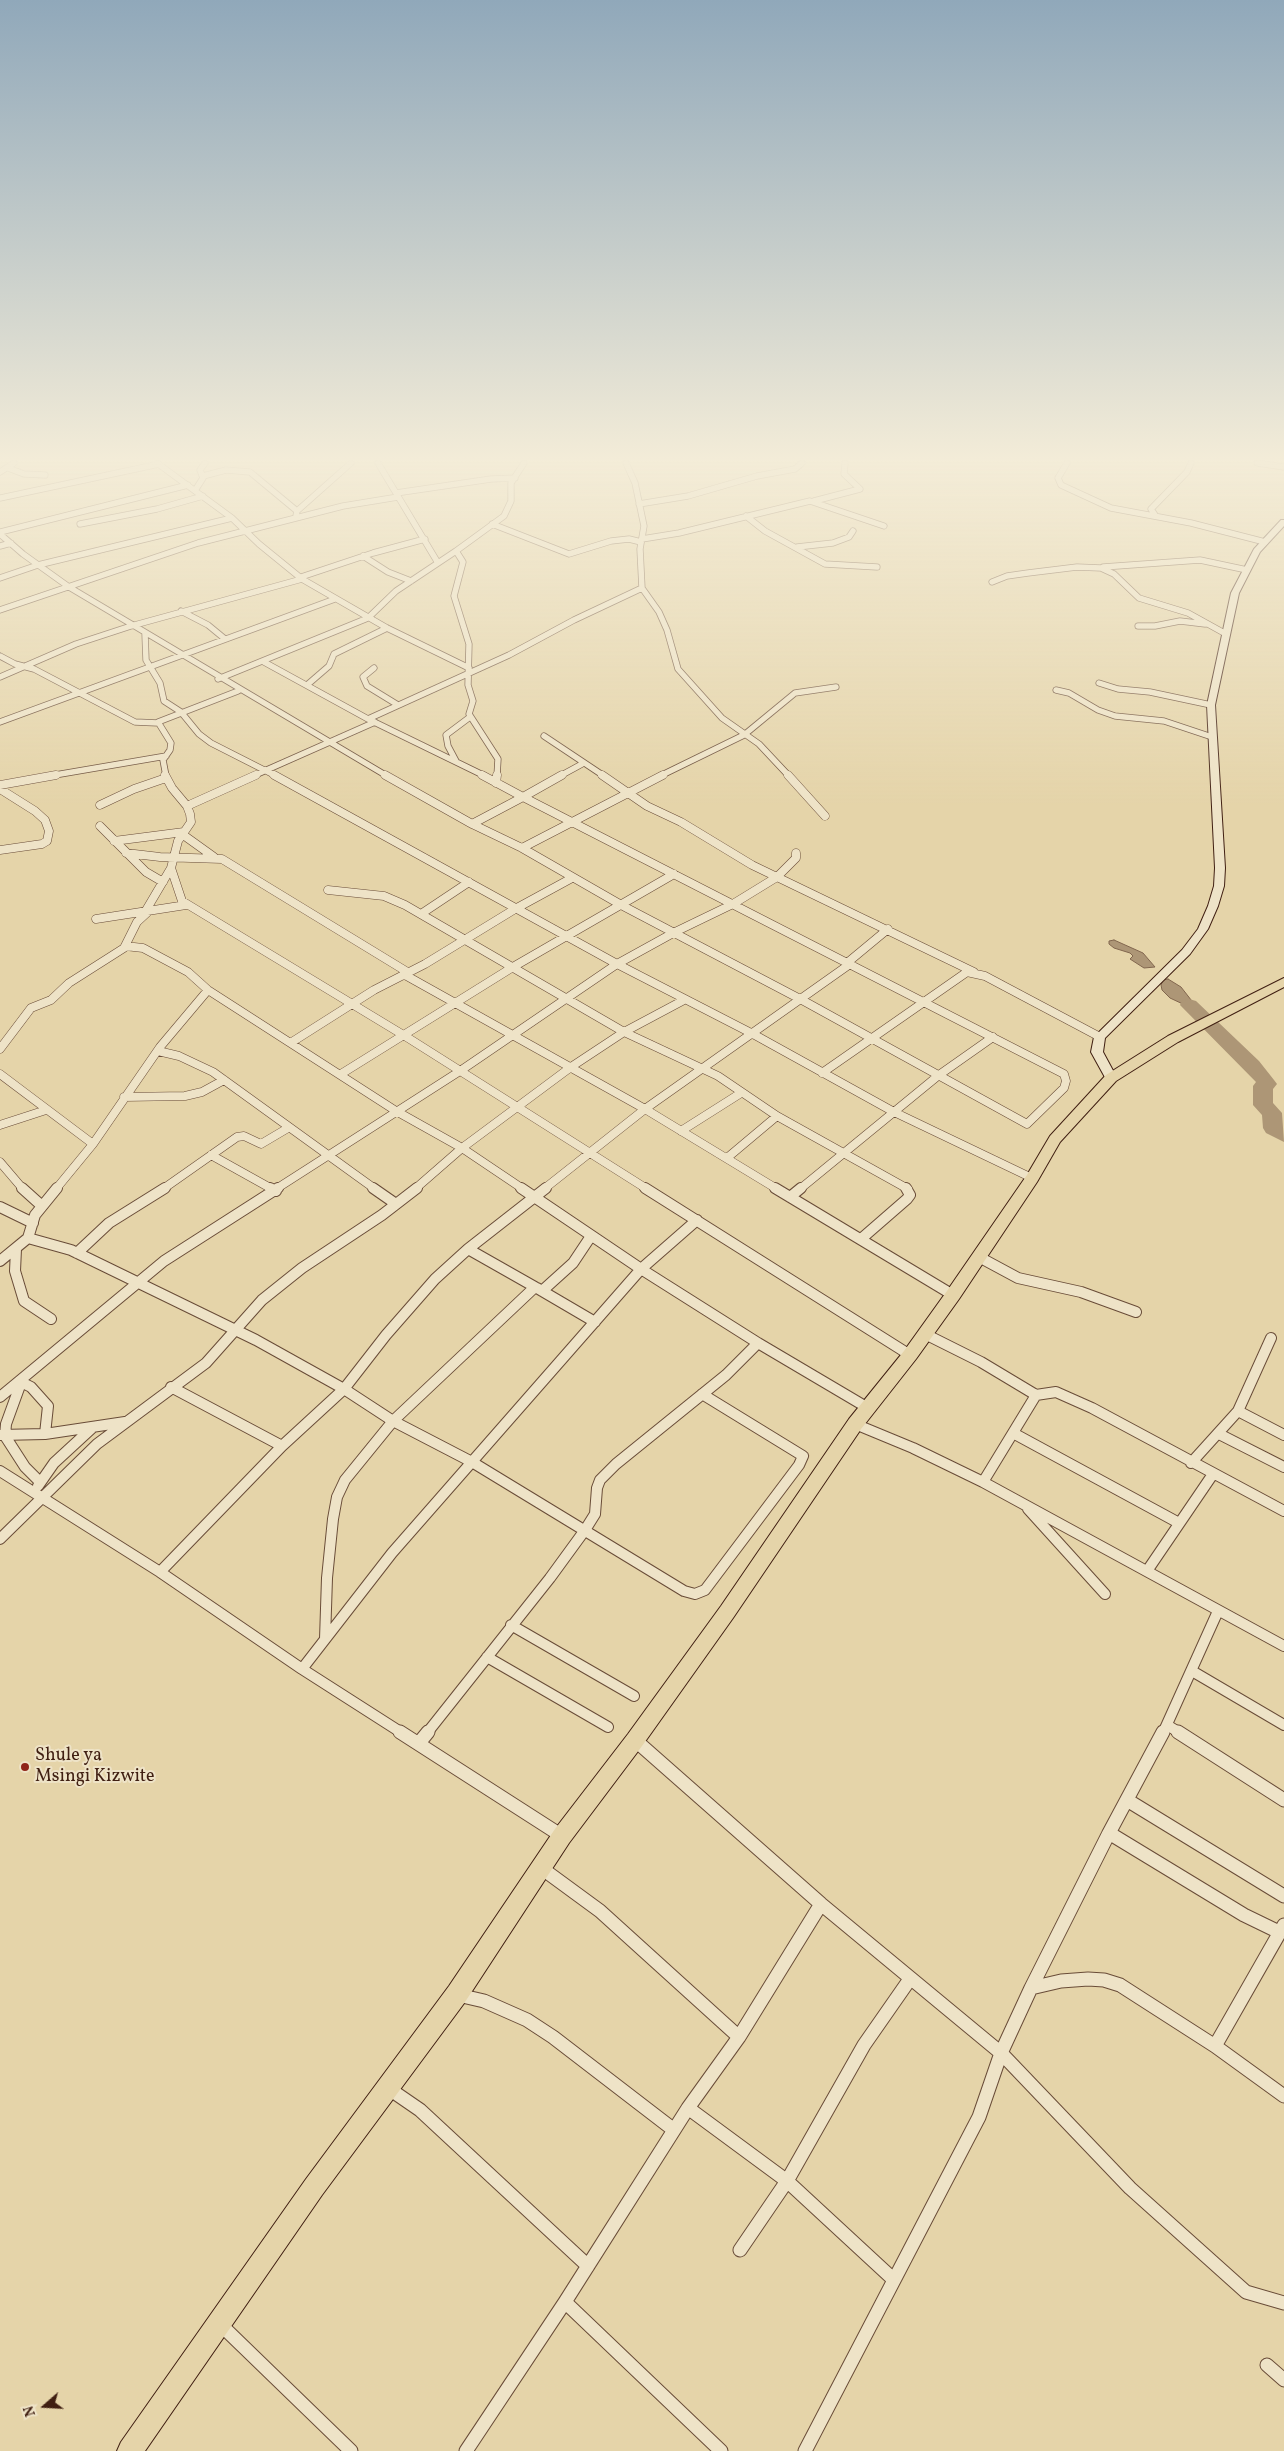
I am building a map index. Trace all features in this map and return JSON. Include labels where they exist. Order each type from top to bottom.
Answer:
[{"type":"highway","points":[[130,2451],[292,2218],[457,1994],[540,1866],[635,1740],[727,1612],[855,1424],[910,1355],[953,1295],[1032,1178],[1055,1139],[1111,1078],[1179,1035],[1284,982]]},
{"type":"main road","points":[[1111,1078],[1097,1052],[1100,1037],[1186,952],[1204,929],[1219,886],[1220,868],[1211,705],[1221,666],[1235,593],[1243,577]]},
{"type":"street","points":[[55,577],[218,679],[328,743],[472,824],[522,848],[623,906],[802,1000],[1027,1124],[1064,1088],[1066,1082],[1064,1074],[456,761],[372,721],[264,662]]},
{"type":"street","points":[[0,610],[97,577]]},
{"type":"street","points":[[402,577],[411,581]]},
{"type":"street","points":[[218,679],[264,662],[368,618],[396,592],[417,577]]},
{"type":"street","points":[[456,761],[448,746],[446,735],[470,717],[473,701],[468,686],[469,644],[455,602],[459,577]]},
{"type":"street","points":[[641,577],[642,588],[659,612],[680,673],[722,718],[744,735],[760,744],[825,816]]},
{"type":"street","points":[[992,582],[1004,577]]},
{"type":"street","points":[[1118,577],[1139,598],[1188,613],[1226,634]]},
{"type":"street","points":[[0,677],[76,644],[181,611],[301,578],[368,618],[469,671]]},
{"type":"street","points":[[187,806],[328,743],[372,721],[398,705],[642,588]]},
{"type":"street","points":[[0,722],[335,599]]},
{"type":"street","points":[[181,611],[208,625],[225,639]]},
{"type":"street","points":[[1138,626],[1154,626],[1180,621],[1208,624]]},
{"type":"street","points":[[308,685],[329,666],[334,654],[387,628]]},
{"type":"street","points":[[145,634],[148,667],[160,683],[164,701],[181,712],[199,734],[210,742],[314,796],[616,964],[753,1034],[894,1112],[1032,1178]]},
{"type":"street","points":[[0,656],[34,669],[136,722],[158,723],[161,720],[238,691]]},
{"type":"street","points":[[374,668],[363,677],[367,686],[398,705]]},
{"type":"street","points":[[1099,683],[1118,689],[1150,692],[1211,705]]},
{"type":"street","points":[[522,848],[744,735],[761,723],[795,693],[836,687]]},
{"type":"street","points":[[1056,690],[1069,693],[1098,710],[1115,716],[1164,721],[1212,737]]},
{"type":"street","points":[[470,717],[498,760],[496,782]]},
{"type":"street","points":[[0,1048],[31,1008],[51,1000],[69,983],[106,961],[125,946],[137,922],[147,912],[171,868],[183,833],[190,822],[187,806],[166,778],[162,764],[171,743],[158,723]]},
{"type":"street","points":[[544,736],[582,764],[627,793],[752,865],[888,929],[1100,1037]]},
{"type":"street","points":[[0,787],[166,756]]},
{"type":"street","points":[[472,824],[582,764]]},
{"type":"street","points":[[100,805],[134,789],[166,778]]},
{"type":"street","points":[[0,787],[35,811],[45,820],[49,831],[47,842],[42,844],[0,850]]},
{"type":"street","points":[[100,826],[146,872],[163,882]]},
{"type":"street","points":[[114,841],[183,833],[214,857],[236,866],[456,1004],[571,1066],[645,1109],[953,1295]]},
{"type":"street","points":[[126,853],[175,857],[214,857]]},
{"type":"street","points":[[0,1397],[164,1261],[276,1191],[396,1111],[514,1036],[616,964],[675,932],[733,904],[776,877],[796,858],[796,853]]},
{"type":"street","points":[[171,868],[180,896],[186,905],[405,1036],[910,1355]]},
{"type":"street","points":[[341,1074],[405,1036],[512,967],[565,936],[623,906],[674,874]]},
{"type":"street","points":[[292,1042],[515,909],[572,878]]},
{"type":"street","points":[[421,914],[469,882]]},
{"type":"street","points":[[328,890],[384,896],[421,914],[624,1032],[718,1076],[777,1116],[908,1189],[910,1195],[896,1210],[860,1239]]},
{"type":"street","points":[[96,918],[186,905]]},
{"type":"street","points":[[113,916],[127,922],[133,931],[138,947]]},
{"type":"street","points":[[160,1572],[282,1446],[344,1389],[386,1335],[435,1279],[468,1249],[645,1109],[802,1000],[888,929]]},
{"type":"street","points":[[125,946],[138,947],[188,972],[208,990],[292,1042],[396,1111],[462,1148],[641,1269],[758,1343],[868,1408]]},
{"type":"street","points":[[822,1073],[967,972],[974,972]]},
{"type":"street","points":[[0,1261],[28,1238],[42,1206],[93,1144],[124,1097],[158,1051],[208,990]]},
{"type":"street","points":[[0,1539],[38,1495],[127,1421],[206,1362],[262,1300],[302,1268],[396,1204],[462,1148],[571,1066],[624,1032],[684,1000]]},
{"type":"street","points":[[790,1197],[939,1074],[993,1037]]},
{"type":"street","points":[[158,1051],[199,1064],[224,1080],[288,1128],[396,1204]]},
{"type":"street","points":[[0,1074],[93,1144]]},
{"type":"street","points":[[124,1097],[185,1096],[202,1092],[224,1080]]},
{"type":"street","points":[[681,1131],[741,1093]]},
{"type":"street","points":[[0,1125],[46,1110]]},
{"type":"street","points":[[727,1158],[777,1116]]},
{"type":"street","points":[[77,1253],[109,1223],[194,1169],[237,1137],[244,1136],[262,1144],[288,1128]]},
{"type":"street","points":[[211,1155],[276,1191]]},
{"type":"street","points":[[0,1162],[19,1185],[42,1206]]},
{"type":"street","points":[[0,1207],[33,1223]]},
{"type":"street","points":[[302,1668],[392,1553],[594,1322],[641,1269],[697,1220]]},
{"type":"street","points":[[325,1639],[329,1551],[337,1497],[345,1480],[393,1421],[538,1289],[573,1263],[591,1236]]},
{"type":"street","points":[[28,1238],[77,1253],[136,1283],[216,1319],[344,1389],[393,1421],[472,1462],[684,1591],[695,1594],[705,1590],[799,1465],[803,1456],[702,1394]]},
{"type":"street","points":[[16,1249],[15,1271],[24,1301],[51,1319]]},
{"type":"street","points":[[468,1249],[594,1322]]},
{"type":"street","points":[[979,1258],[1018,1278],[1081,1292],[1136,1312]]},
{"type":"street","points":[[924,1334],[981,1362],[1036,1395]]},
{"type":"street","points":[[1191,1463],[1238,1411],[1271,1338]]},
{"type":"street","points":[[419,1743],[550,1578],[584,1530],[595,1514],[600,1480],[616,1464],[726,1374],[758,1343]]},
{"type":"street","points":[[22,1380],[48,1406],[45,1434]]},
{"type":"street","points":[[22,1380],[3,1435],[25,1467],[40,1482]]},
{"type":"street","points":[[172,1387],[282,1446]]},
{"type":"street","points":[[983,1482],[1036,1395],[1048,1392],[1070,1398],[1284,1510]]},
{"type":"street","points":[[1238,1411],[1284,1435]]},
{"type":"street","points":[[3,1435],[45,1434],[127,1421]]},
{"type":"street","points":[[855,1424],[914,1448],[983,1482],[1147,1571],[1218,1612],[1284,1646]]},
{"type":"street","points":[[38,1495],[40,1482],[54,1463],[92,1428]]},
{"type":"street","points":[[1013,1433],[1179,1524]]},
{"type":"street","points":[[1219,1434],[1284,1467]]},
{"type":"street","points":[[0,1471],[160,1572],[302,1668],[562,1836]]},
{"type":"street","points":[[1147,1571],[1213,1474]]},
{"type":"street","points":[[1023,1504],[1106,1594]]},
{"type":"street","points":[[805,2451],[893,2279],[948,2181],[979,2117],[1001,2053],[1109,1833],[1168,1725],[1218,1612]]},
{"type":"street","points":[[511,1625],[634,1696]]},
{"type":"street","points":[[487,1657],[608,1727]]},
{"type":"street","points":[[1192,1670],[1284,1725]]},
{"type":"street","points":[[1168,1725],[1284,1800]]},
{"type":"street","points":[[635,1740],[821,1904],[1001,2053],[1130,2188],[1246,2292],[1284,2303]]},
{"type":"street","points":[[1128,1800],[1284,1896]]},
{"type":"street","points":[[1109,1833],[1227,1905],[1282,1929],[1216,2046]]},
{"type":"street","points":[[540,1866],[629,1936],[688,1987],[739,2037]]},
{"type":"street","points":[[466,2451],[565,2302],[688,2108],[739,2037],[821,1904]]},
{"type":"street","points":[[740,2250],[787,2181],[864,2046],[910,1979]]},
{"type":"street","points":[[1032,1988],[1061,1981],[1088,1979],[1104,1980],[1120,1985],[1216,2046],[1284,2096]]},
{"type":"street","points":[[457,1994],[484,2001],[527,2020],[553,2037],[674,2130]]},
{"type":"street","points":[[388,2088],[420,2110],[588,2266]]},
{"type":"street","points":[[688,2108],[787,2181],[893,2279]]},
{"type":"street","points":[[565,2302],[721,2451]]},
{"type":"street","points":[[220,2324],[351,2451]]},
{"type":"street","points":[[1267,2365],[1284,2380]]},
{"type":"shaded area","points":[[1114,940],[1143,953],[1155,967],[1144,968],[1130,959],[1133,956],[1130,953],[1114,948],[1109,944],[1109,941]]},
{"type":"shaded area","points":[[1168,979],[1181,987],[1195,1005],[1185,1005],[1170,998],[1162,990],[1161,985],[1163,980]]},
{"type":"waterway","points":[[1189,1005],[1252,1065],[1265,1081],[1267,1084],[1263,1086],[1263,1105],[1272,1113],[1273,1128],[1284,1135]]},
{"type":"place","name":"Shule ya Msingi Kizwite","points":[[25,1767]]}]
